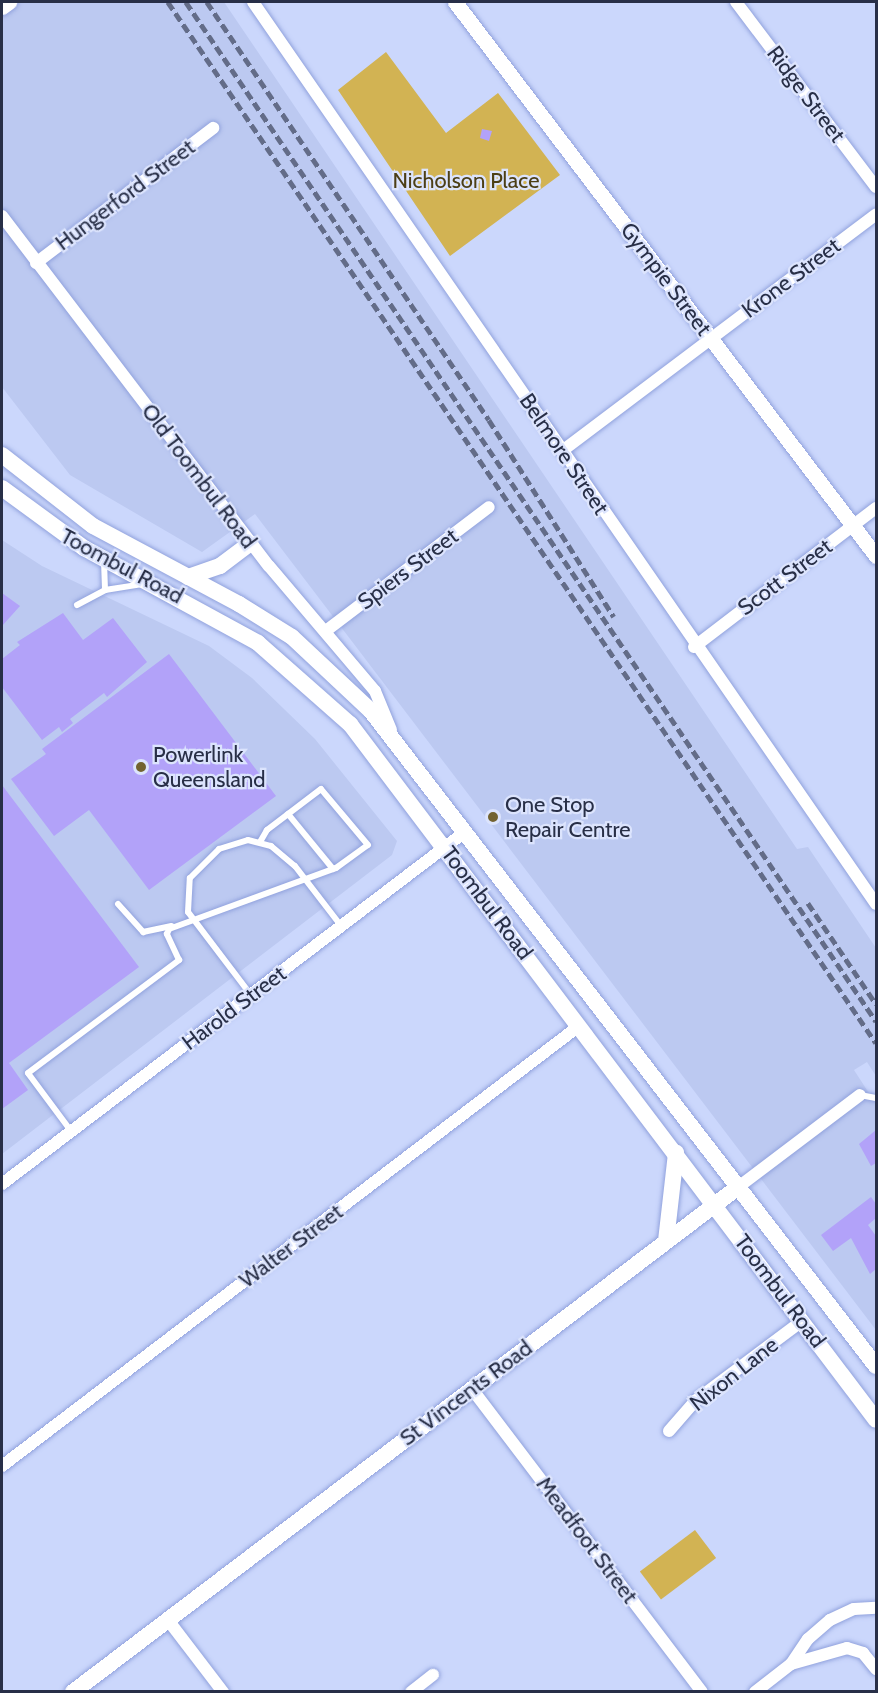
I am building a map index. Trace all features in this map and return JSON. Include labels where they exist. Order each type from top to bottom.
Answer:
[{"type":"main road","name":"Toombul Road","points":[[2,455],[85,521],[292,637],[393,735],[737,1188],[874,1358]]},
{"type":"main road","name":"Toombul Road","points":[[2,488],[54,530],[103,560],[235,628],[307,682],[368,745],[876,1420]]},
{"type":"main road","points":[[188,577],[220,566],[250,543]]},
{"type":"main road","points":[[666,1241],[676,1153]]},
{"type":"main road","name":"St Vincents Road","points":[[73,1692],[737,1188]]},
{"type":"street","points":[[2,7],[9,2]]},
{"type":"street","name":"Belmore Street","points":[[253,2],[694,646],[876,904]]},
{"type":"street","name":"Gympie Street","points":[[455,2],[876,556]]},
{"type":"street","name":"Ridge Street","points":[[736,2],[876,188]]},
{"type":"street","name":"Hungerford Street","points":[[36,263],[213,128]]},
{"type":"street","name":"Krone Street","points":[[562,451],[876,214]]},
{"type":"street","name":"Old Toombul Road","points":[[2,216],[250,543],[327,630],[375,691],[393,735]]},
{"type":"street","name":"Spiers Street","points":[[327,630],[489,507]]},
{"type":"street","name":"Scott Street","points":[[694,646],[876,508]]},
{"type":"street","name":"Harold Street","points":[[2,1185],[466,831]]},
{"type":"street","name":"Walter Street","points":[[2,1466],[579,1026]]},
{"type":"street","name":"St Vincents Road","points":[[737,1188],[860,1095]]},
{"type":"street","name":"Nixon Lane","points":[[669,1431],[695,1401],[802,1321]]},
{"type":"street","name":"Meadfoot Street","points":[[472,1389],[702,1692]]},
{"type":"street","points":[[755,1692],[790,1664],[808,1639],[830,1620],[854,1609],[876,1608]]},
{"type":"street","points":[[168,1620],[223,1692]]},
{"type":"street","points":[[790,1664],[847,1648],[863,1653],[876,1670]]},
{"type":"street","points":[[411,1692],[433,1675]]},
{"type":"lane","points":[[103,560],[105,591]]},
{"type":"lane","points":[[77,605],[105,591],[148,582]]},
{"type":"lane","points":[[118,904],[143,932],[192,921],[333,869],[368,845],[321,789],[267,830],[260,842]]},
{"type":"lane","points":[[288,814],[333,869]]},
{"type":"lane","points":[[251,996],[192,921],[187,890],[200,863],[226,844],[260,842],[283,854],[342,927]]},
{"type":"lane","points":[[71,1131],[28,1073],[179,960],[166,934],[174,925]]},
{"type":"lane","points":[[860,1095],[876,1098]]},
{"type":"shaded area","points":[[2,2],[224,2],[797,849],[808,847],[876,948],[876,1076],[867,1062],[854,1070],[876,1104],[876,1330],[255,514],[202,552],[70,475],[2,387]]},
{"type":"shaded area","points":[[2,540],[42,566],[209,646],[252,678],[315,739],[397,841],[392,855],[2,1154]]},
{"type":"green space","name":"Nicholson Place","points":[[386,52],[446,133],[498,93],[560,175],[450,256],[338,90]]},
{"type":"green space","points":[[695,1530],[716,1558],[661,1599],[640,1572]]},
{"type":"building","points":[[482,129],[492,131],[489,141],[480,138]]},
{"type":"building","points":[[2,593],[20,606],[2,626]]},
{"type":"building","points":[[63,613],[83,640],[113,618],[147,662],[107,697],[104,693],[70,719],[73,723],[62,732],[59,727],[42,740],[2,687],[2,659],[20,645],[17,642]]},
{"type":"building","name":"Powerlink Queensland","points":[[169,654],[276,796],[149,890],[89,810],[54,836],[11,779],[46,754],[42,749]]},
{"type":"building","points":[[2,785],[139,967],[9,1063],[28,1090],[2,1109]]},
{"type":"building","points":[[876,1130],[876,1163],[871,1166],[859,1144]]},
{"type":"building","points":[[871,1197],[876,1204],[876,1218],[868,1225],[876,1236],[876,1269],[870,1274],[851,1238],[833,1251],[821,1235]]},
{"type":"railway","points":[[168,2],[876,1043]]},
{"type":"railway","points":[[186,2],[876,1021]]},
{"type":"railway","points":[[207,2],[489,420],[614,617]]},
{"type":"railway","points":[[808,903],[876,1004]]},
{"type":"place","name":"Powerlink Queensland","points":[[141,767]]},
{"type":"place","name":"One Stop Repair Centre","points":[[493,817]]}]
